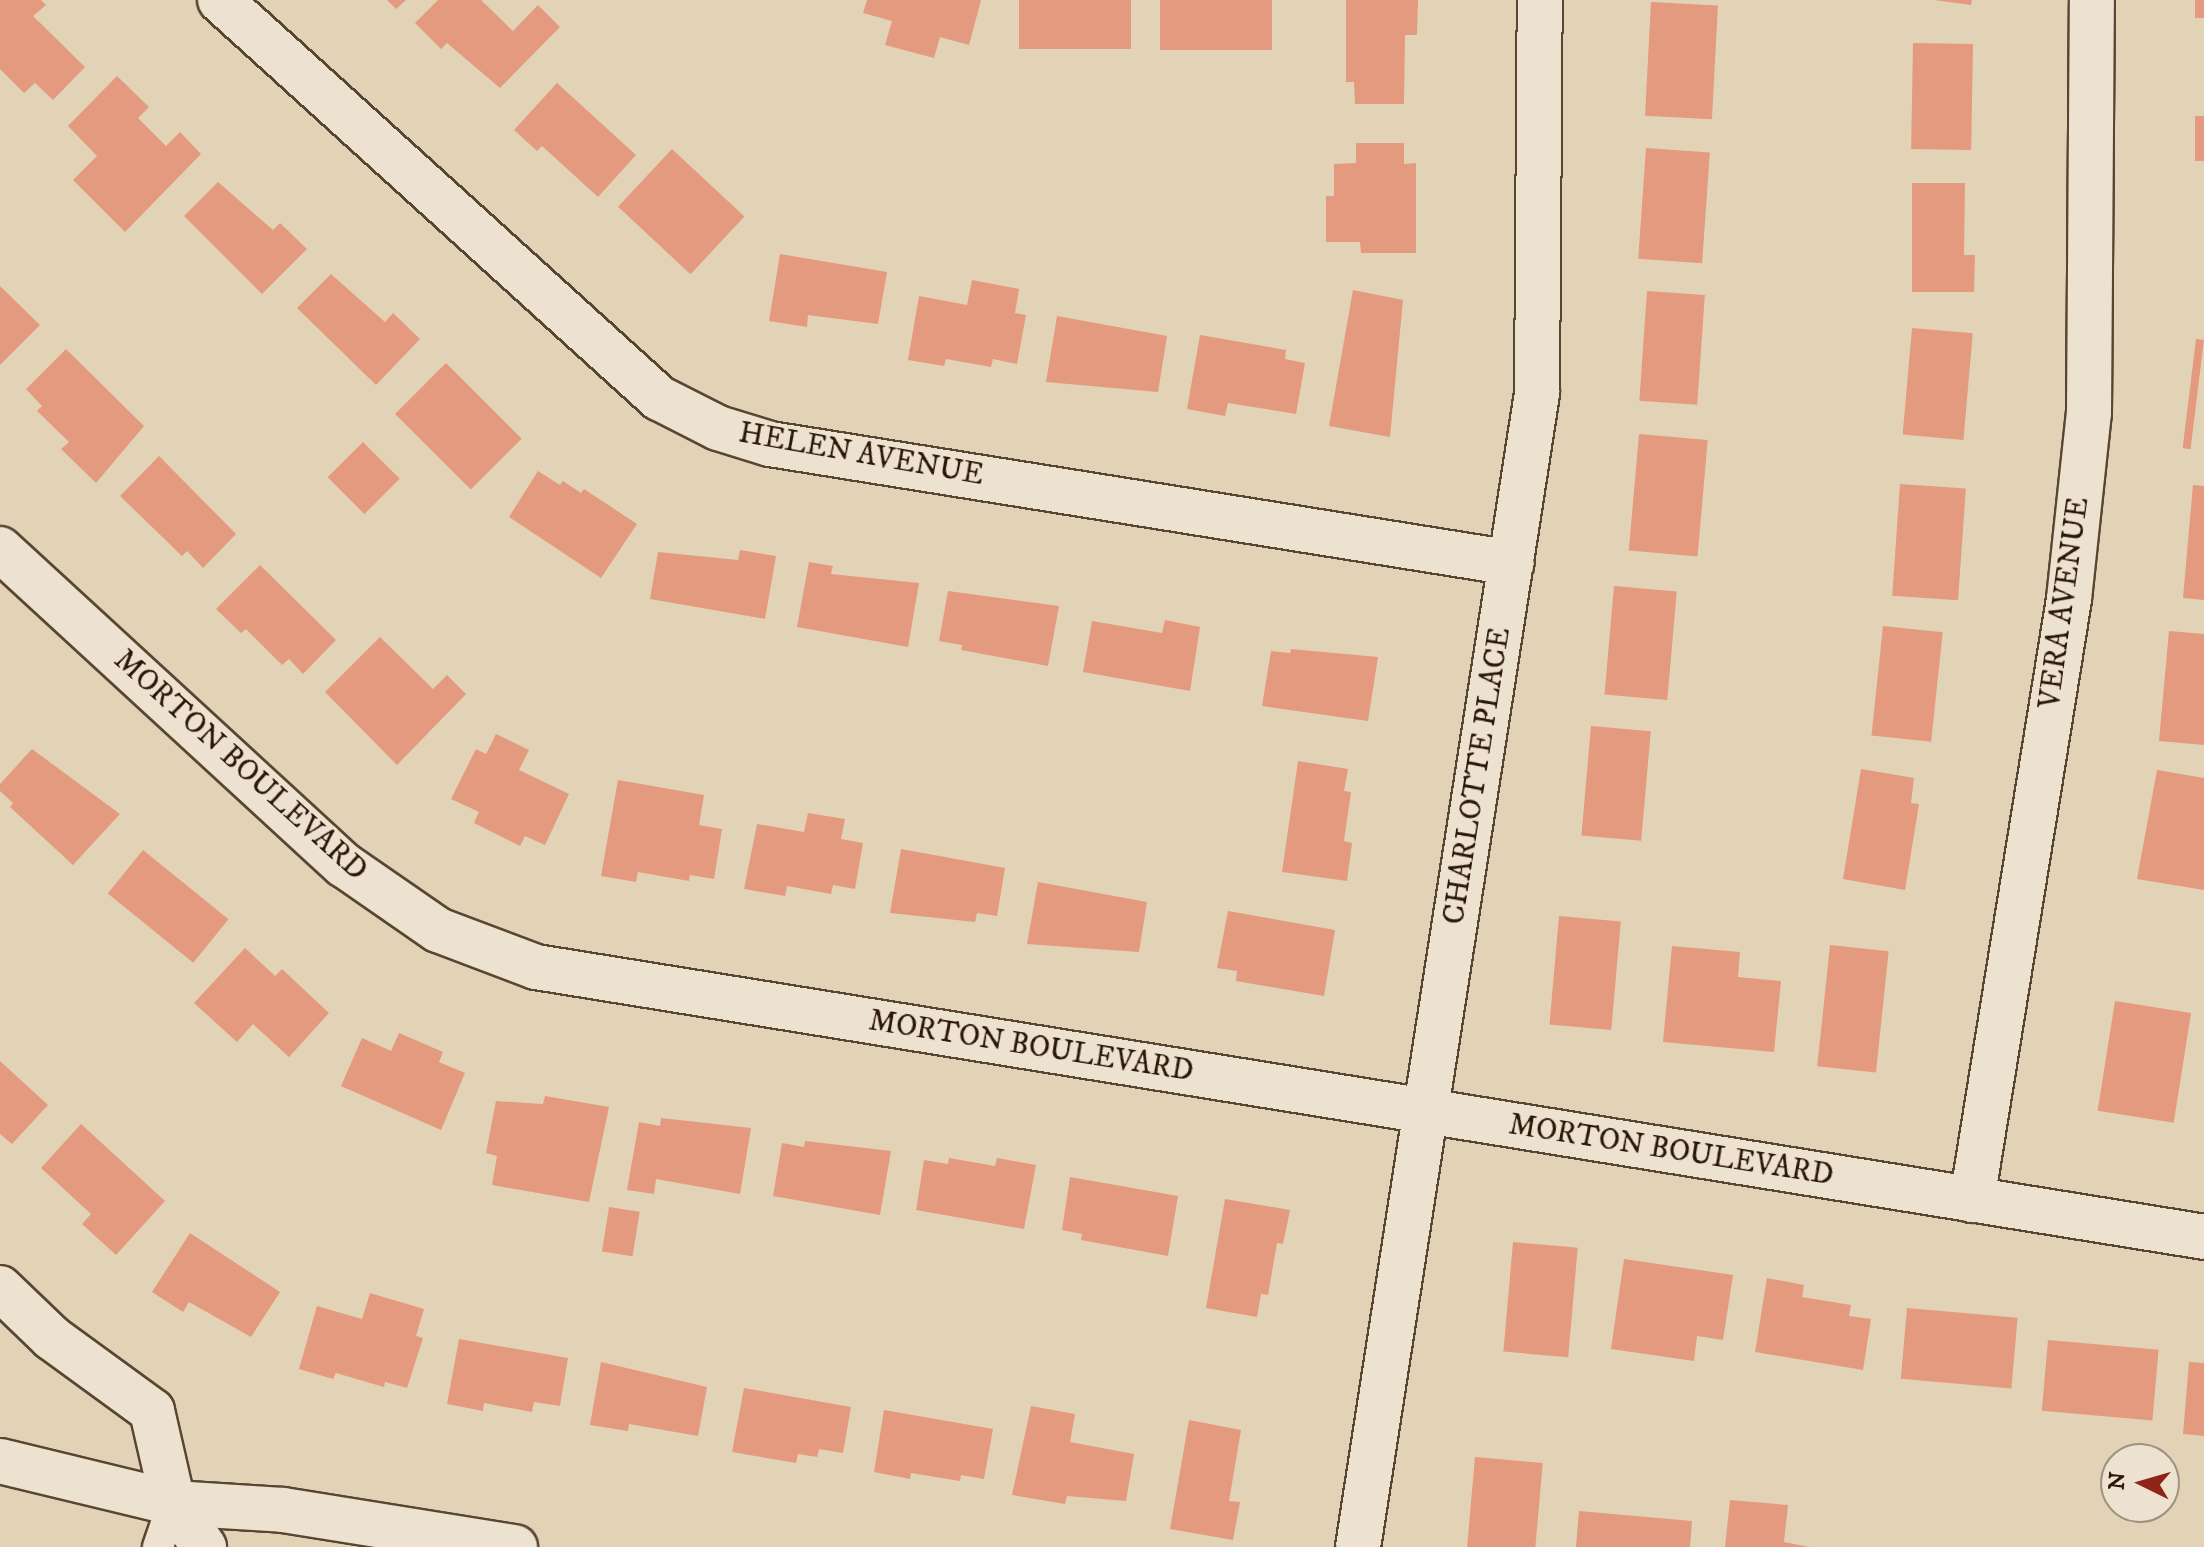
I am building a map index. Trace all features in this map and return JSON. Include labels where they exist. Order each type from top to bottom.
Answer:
[{"type":"street","name":"HELEN AVENUE","points":[[220,0],[659,398],[718,428],[770,444],[1512,563]]},
{"type":"street","name":"CHARLOTTE PLACE","points":[[1358,1547],[1537,393],[1540,0]]},
{"type":"street","name":"VERA AVENUE","points":[[1972,1200],[2069,599],[2089,413],[2092,0]]},
{"type":"street","name":"MORTON BOULEVARD","points":[[0,549],[344,865],[438,930],[536,967],[2204,1237]]},
{"type":"street","points":[[0,1288],[52,1338],[152,1411],[173,1503],[204,1547]]},
{"type":"street","points":[[0,1461],[173,1503],[283,1510],[515,1547]]},
{"type":"lane","points":[[158,1547],[173,1503]]},
{"type":"building","points":[[0,0],[41,0],[46,5],[33,16],[85,67],[53,100],[35,83],[24,93],[0,69]]},
{"type":"building","points":[[387,0],[406,0],[396,9]]},
{"type":"building","points":[[438,0],[481,0],[513,31],[538,5],[560,27],[500,88],[447,43],[441,49],[415,23]]},
{"type":"building","points":[[867,0],[981,0],[969,45],[940,37],[934,58],[885,45],[892,21],[863,13]]},
{"type":"building","points":[[1019,0],[1131,0],[1131,49],[1019,49]]},
{"type":"building","points":[[1160,0],[1272,0],[1272,50],[1160,50]]},
{"type":"building","points":[[1346,0],[1418,0],[1417,35],[1405,35],[1404,104],[1355,104],[1354,82],[1346,82]]},
{"type":"building","points":[[1934,0],[1972,0],[1971,5]]},
{"type":"building","points":[[2195,0],[2204,0],[2204,18],[2195,18]]},
{"type":"building","points":[[1651,2],[1718,6],[1712,119],[1645,116]]},
{"type":"building","points":[[1913,43],[1973,44],[1971,150],[1911,149]]},
{"type":"building","points":[[117,76],[149,107],[138,118],[166,146],[180,132],[201,154],[125,232],[73,180],[97,156],[68,126]]},
{"type":"building","points":[[557,83],[636,155],[598,197],[542,146],[537,151],[514,130]]},
{"type":"building","points":[[2195,116],[2204,116],[2204,161],[2195,161]]},
{"type":"building","points":[[1356,143],[1404,143],[1404,164],[1416,163],[1416,253],[1361,253],[1360,242],[1326,242],[1326,196],[1334,196],[1334,164],[1356,163]]},
{"type":"building","points":[[1646,148],[1710,152],[1702,263],[1638,259]]},
{"type":"building","points":[[672,149],[744,217],[691,274],[618,207]]},
{"type":"building","points":[[218,182],[273,230],[280,223],[307,249],[262,294],[184,216]]},
{"type":"building","points":[[1912,183],[1965,183],[1964,255],[1975,255],[1974,292],[1912,292]]},
{"type":"building","points":[[780,254],[887,272],[878,324],[808,315],[807,327],[769,321]]},
{"type":"building","points":[[331,274],[385,322],[393,313],[420,339],[376,385],[297,308]]},
{"type":"building","points":[[972,280],[1019,289],[1015,313],[1026,315],[1017,364],[993,359],[991,367],[946,359],[944,366],[908,360],[919,296],[967,305]]},
{"type":"building","points":[[0,286],[40,325],[0,365]]},
{"type":"building","points":[[1353,290],[1403,300],[1390,437],[1329,426]]},
{"type":"building","points":[[1647,291],[1705,295],[1697,405],[1639,401]]},
{"type":"building","points":[[1057,316],[1167,336],[1158,392],[1046,382]]},
{"type":"building","points":[[1912,328],[1973,333],[1963,440],[1903,435]]},
{"type":"building","points":[[1200,335],[1286,350],[1285,359],[1305,363],[1296,414],[1228,403],[1225,416],[1187,409]]},
{"type":"building","points":[[2196,339],[2204,340],[2191,449],[2183,448]]},
{"type":"building","points":[[66,349],[144,426],[96,483],[61,449],[69,442],[37,411],[42,406],[26,389]]},
{"type":"building","points":[[446,363],[522,439],[471,490],[395,414]]},
{"type":"building","points":[[1639,434],[1708,440],[1698,557],[1629,551]]},
{"type":"building","points":[[363,442],[400,479],[364,514],[328,477]]},
{"type":"building","points":[[159,456],[236,534],[203,568],[187,551],[182,556],[120,496]]},
{"type":"building","points":[[538,471],[560,485],[563,481],[581,493],[584,489],[637,524],[601,578],[509,517]]},
{"type":"building","points":[[1900,484],[1966,489],[1958,600],[1892,596]]},
{"type":"building","points":[[2193,485],[2204,486],[2204,600],[2183,598]]},
{"type":"building","points":[[740,550],[776,556],[765,619],[650,599],[658,552],[738,560]]},
{"type":"building","points":[[809,562],[833,566],[831,574],[919,583],[908,647],[797,627]]},
{"type":"building","points":[[260,565],[336,640],[303,674],[289,659],[282,665],[246,629],[241,633],[216,609]]},
{"type":"building","points":[[1614,586],[1677,591],[1667,700],[1605,695]]},
{"type":"building","points":[[948,591],[1059,606],[1048,666],[961,650],[962,645],[939,641]]},
{"type":"building","points":[[1165,620],[1200,627],[1190,691],[1083,672],[1092,621],[1162,633]]},
{"type":"building","points":[[1883,626],[1943,632],[1931,742],[1872,735]]},
{"type":"building","points":[[2169,631],[2204,634],[2204,745],[2159,741]]},
{"type":"building","points":[[380,637],[433,689],[447,675],[466,694],[397,765],[325,692]]},
{"type":"building","points":[[1291,649],[1378,657],[1368,721],[1262,706],[1271,651],[1290,653]]},
{"type":"building","points":[[1591,726],[1651,731],[1641,841],[1581,836]]},
{"type":"building","points":[[496,734],[529,750],[519,770],[569,794],[545,845],[525,836],[520,846],[474,823],[479,812],[451,799],[476,749],[486,754]]},
{"type":"building","points":[[32,749],[120,814],[73,865],[10,807],[13,803],[0,791],[0,784]]},
{"type":"building","points":[[1298,761],[1348,769],[1344,791],[1351,792],[1344,841],[1352,843],[1347,881],[1282,872]]},
{"type":"building","points":[[1861,769],[1914,778],[1911,803],[1919,804],[1905,890],[1843,879]]},
{"type":"building","points":[[2157,770],[2204,778],[2204,890],[2137,879]]},
{"type":"building","points":[[618,780],[704,795],[699,825],[722,829],[714,879],[690,875],[689,881],[638,872],[636,882],[601,876]]},
{"type":"building","points":[[808,813],[845,819],[841,839],[863,843],[855,889],[833,885],[831,894],[787,886],[785,896],[744,889],[757,824],[804,832]]},
{"type":"building","points":[[901,849],[1005,868],[997,916],[977,913],[975,922],[890,913]]},
{"type":"building","points":[[143,850],[228,919],[193,963],[108,894]]},
{"type":"building","points":[[1038,882],[1147,902],[1139,952],[1027,944]]},
{"type":"building","points":[[1228,911],[1335,930],[1324,996],[1236,981],[1237,971],[1217,968]]},
{"type":"building","points":[[1559,916],[1621,921],[1611,1030],[1550,1025]]},
{"type":"building","points":[[1830,945],[1889,951],[1876,1072],[1817,1066]]},
{"type":"building","points":[[1672,946],[1740,952],[1738,977],[1781,981],[1774,1052],[1663,1042]]},
{"type":"building","points":[[245,948],[275,976],[282,969],[329,1013],[289,1057],[253,1024],[237,1042],[194,1003]]},
{"type":"building","points":[[2115,1001],[2191,1013],[2174,1123],[2098,1111]]},
{"type":"building","points":[[399,1033],[443,1052],[439,1062],[465,1073],[441,1130],[341,1086],[362,1038],[391,1051]]},
{"type":"building","points":[[0,1061],[48,1105],[12,1144],[0,1134]]},
{"type":"building","points":[[545,1096],[609,1107],[589,1202],[492,1185],[497,1156],[486,1153],[496,1101],[543,1104]]},
{"type":"building","points":[[661,1118],[751,1128],[740,1194],[656,1179],[654,1194],[627,1190],[639,1122],[660,1126]]},
{"type":"building","points":[[81,1124],[165,1201],[116,1255],[82,1224],[91,1214],[41,1168]]},
{"type":"building","points":[[805,1141],[891,1151],[880,1215],[773,1196],[782,1143],[804,1147]]},
{"type":"building","points":[[949,1158],[995,1166],[997,1158],[1036,1165],[1024,1229],[916,1210],[924,1160],[948,1164]]},
{"type":"building","points":[[1070,1177],[1178,1196],[1168,1256],[1081,1240],[1082,1234],[1062,1230]]},
{"type":"building","points":[[1225,1199],[1290,1210],[1283,1244],[1277,1243],[1268,1295],[1261,1294],[1257,1317],[1206,1308]]},
{"type":"building","points":[[609,1207],[640,1212],[633,1256],[602,1251]]},
{"type":"building","points":[[190,1233],[280,1292],[251,1337],[189,1302],[183,1312],[152,1292]]},
{"type":"building","points":[[1513,1242],[1578,1248],[1568,1357],[1503,1352]]},
{"type":"building","points":[[1624,1259],[1733,1275],[1723,1340],[1697,1336],[1694,1361],[1611,1349]]},
{"type":"building","points":[[1767,1278],[1804,1285],[1802,1297],[1851,1305],[1849,1316],[1871,1319],[1863,1370],[1755,1352]]},
{"type":"building","points":[[370,1293],[424,1309],[416,1336],[423,1338],[407,1388],[385,1382],[384,1387],[336,1373],[333,1379],[299,1369],[317,1306],[362,1319]]},
{"type":"building","points":[[1907,1308],[2018,1318],[2011,1388],[1901,1379]]},
{"type":"building","points":[[459,1339],[568,1358],[560,1406],[534,1402],[532,1412],[484,1403],[483,1411],[447,1404]]},
{"type":"building","points":[[2048,1340],[2159,1350],[2152,1420],[2042,1411]]},
{"type":"building","points":[[601,1362],[707,1387],[698,1436],[629,1424],[628,1431],[590,1425]]},
{"type":"building","points":[[2189,1362],[2204,1363],[2204,1436],[2183,1434]]},
{"type":"building","points":[[744,1388],[851,1407],[843,1453],[819,1449],[817,1457],[798,1454],[796,1463],[732,1452]]},
{"type":"building","points":[[1031,1406],[1075,1414],[1070,1442],[1134,1454],[1126,1501],[1067,1496],[1065,1504],[1012,1495]]},
{"type":"building","points":[[884,1410],[993,1429],[984,1479],[961,1475],[960,1481],[911,1473],[910,1479],[874,1472]]},
{"type":"building","points":[[1189,1420],[1241,1430],[1229,1501],[1240,1502],[1233,1540],[1170,1529]]},
{"type":"building","points":[[1475,1457],[1543,1463],[1535,1547],[1467,1547]]},
{"type":"building","points":[[1730,1500],[1788,1505],[1784,1542],[1809,1547],[1725,1547]]},
{"type":"building","points":[[1579,1511],[1692,1521],[1690,1547],[1576,1547]]}]
